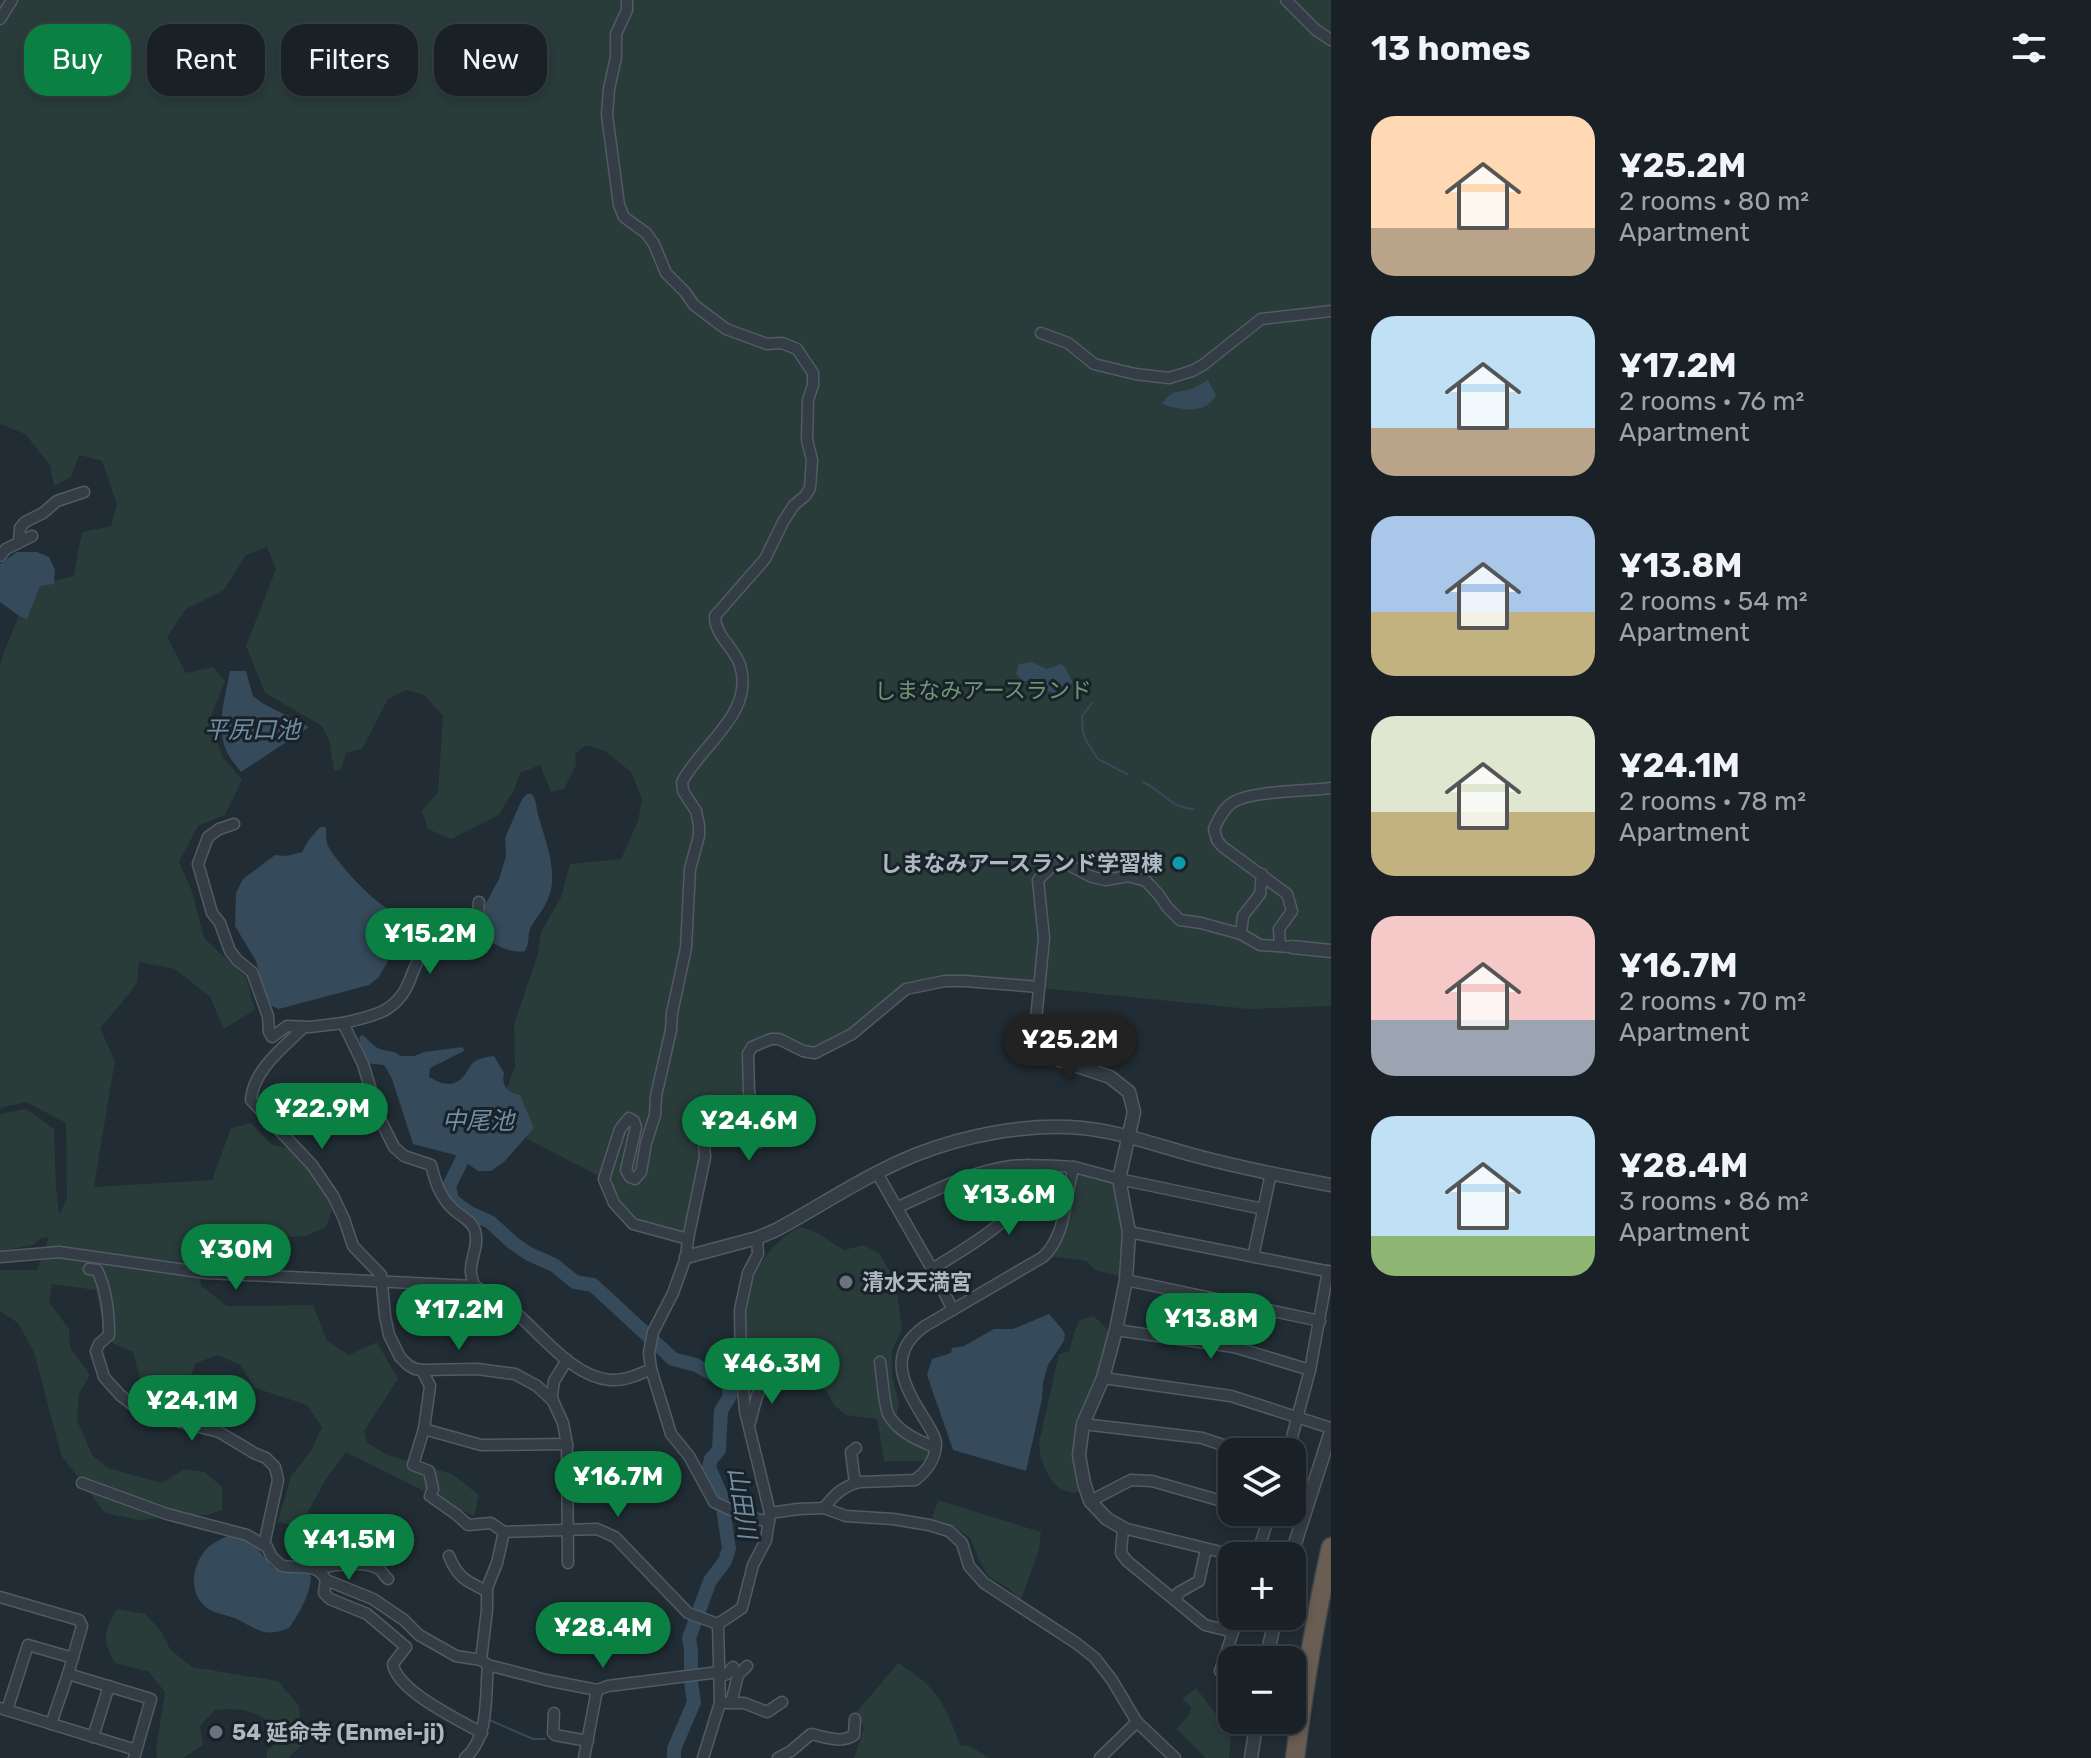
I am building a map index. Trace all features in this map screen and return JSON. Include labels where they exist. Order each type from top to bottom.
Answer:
[{"type":"highway","points":[[1295,1758],[1308,1664],[1331,1547]]},
{"type":"street","points":[[0,19],[12,0]]},
{"type":"street","points":[[627,0],[627,10],[616,34],[616,57],[607,115],[619,205],[624,217],[646,233],[666,273],[694,305],[726,329],[767,344],[782,343],[797,349],[813,373],[808,400],[807,440],[812,460],[810,488],[783,522],[765,559],[715,616],[720,634],[736,656],[743,682],[727,726],[710,742],[682,782],[683,791],[696,811],[699,836],[690,869],[686,948],[656,1096],[655,1115],[641,1172],[635,1179],[626,1170],[636,1127],[629,1118],[620,1129],[604,1179],[614,1203],[633,1224],[688,1239]]},
{"type":"street","points":[[1286,0],[1316,30],[1331,40]]},
{"type":"street","points":[[1041,333],[1068,343],[1094,364],[1169,378],[1203,365],[1261,319],[1331,311]]},
{"type":"street","points":[[19,542],[20,528],[25,522],[57,501],[84,492]]},
{"type":"street","points":[[0,556],[6,549],[32,536]]},
{"type":"street","points":[[1286,946],[1279,929],[1292,911],[1287,894],[1223,847],[1214,829],[1230,804],[1246,796],[1331,788]]},
{"type":"street","points":[[234,824],[208,837],[198,864],[212,913],[220,923],[230,951],[252,972],[272,1037],[287,1026],[343,1023],[391,1008],[399,1001],[421,955],[431,947],[471,938],[476,929],[479,902]]},
{"type":"street","points":[[1218,1552],[1123,1528],[1107,1519],[1090,1501],[1084,1483],[1079,1455],[1083,1424],[1103,1378],[1126,1280],[1129,1232],[1119,1179],[1134,1112],[1129,1092],[1110,1077],[1053,1058],[1037,1047],[1035,1030],[1044,938],[1038,880],[1052,866],[1067,864],[1092,877],[1106,880],[1128,876],[1146,881],[1180,920],[1241,934],[1260,945],[1331,951]]},
{"type":"street","points":[[1241,934],[1243,916],[1260,894],[1262,874]]},
{"type":"street","points":[[1039,987],[945,981],[906,989],[852,1034],[815,1053],[803,1051],[779,1039],[752,1047],[748,1054],[749,1091],[759,1131],[757,1143],[749,1146],[735,1131],[725,1127],[712,1130],[704,1142],[705,1157],[686,1257],[673,1293],[653,1332],[649,1353],[651,1369],[671,1434],[689,1456],[714,1502],[742,1515],[769,1517],[798,1509],[824,1508],[846,1516],[893,1519],[949,1531],[962,1543],[969,1566],[984,1583],[1095,1658],[1137,1722],[1175,1758]]},
{"type":"street","points":[[343,1023],[363,1064],[379,1117],[394,1147],[404,1156],[431,1165],[437,1186],[446,1200],[474,1226],[477,1237],[470,1269],[474,1286]]},
{"type":"street","points":[[304,1027],[265,1067],[253,1084],[251,1100],[312,1165],[333,1196],[353,1246],[381,1275],[389,1335],[400,1357],[415,1369],[477,1369],[515,1374],[537,1386],[553,1401],[563,1423],[567,1444],[568,1563]]},
{"type":"street","points":[[686,1257],[776,1230],[913,1156],[973,1137],[1015,1130],[1082,1128],[1331,1185]]},
{"type":"street","points":[[898,1207],[962,1179],[1008,1166],[1028,1165],[1074,1167],[1263,1209]]},
{"type":"street","points":[[932,1269],[968,1247],[1013,1212],[1019,1204],[1028,1165]]},
{"type":"street","points":[[824,1508],[842,1489],[855,1483],[915,1480],[932,1462],[936,1441],[906,1386],[901,1368],[906,1345],[918,1331],[1043,1257],[1051,1249],[1063,1222],[1074,1167]]},
{"type":"street","points":[[877,1173],[953,1310]]},
{"type":"street","points":[[1253,1257],[1271,1173]]},
{"type":"street","points":[[1129,1232],[1330,1272],[1310,1370],[1291,1438]]},
{"type":"street","points":[[422,1370],[430,1386],[424,1429],[413,1465],[429,1471],[433,1489],[430,1496],[468,1525],[491,1523],[504,1532],[597,1529],[615,1537],[688,1613],[718,1624],[742,1608],[753,1565],[766,1540],[769,1517],[742,1390],[740,1310],[748,1273],[758,1254],[757,1238]]},
{"type":"street","points":[[0,1257],[59,1252],[206,1273],[474,1286],[514,1311],[567,1360],[590,1375],[610,1380],[631,1378],[651,1369]]},
{"type":"street","points":[[89,1269],[97,1270],[105,1285],[109,1321],[109,1335],[96,1351],[104,1377],[120,1395],[142,1412],[219,1432],[266,1458],[275,1467],[278,1480],[264,1545]]},
{"type":"street","points":[[1126,1280],[1320,1321]]},
{"type":"street","points":[[1116,1330],[1234,1347],[1310,1370]]},
{"type":"street","points":[[553,1401],[554,1381],[567,1360]]},
{"type":"street","points":[[880,1362],[888,1413],[902,1430],[916,1440],[935,1447]]},
{"type":"street","points":[[749,1424],[765,1377]]},
{"type":"street","points":[[1103,1378],[1231,1396],[1331,1429],[1295,1542]]},
{"type":"street","points":[[1083,1424],[1202,1438],[1218,1443]]},
{"type":"street","points":[[424,1429],[481,1445],[567,1444]]},
{"type":"street","points":[[855,1483],[851,1452],[856,1448]]},
{"type":"street","points":[[1090,1501],[1131,1480],[1152,1481],[1218,1500]]},
{"type":"street","points":[[82,1483],[167,1514],[247,1535],[264,1545],[282,1566],[317,1569],[360,1565],[379,1569],[388,1579]]},
{"type":"street","points":[[1123,1528],[1121,1553],[1127,1561],[1205,1625],[1233,1632],[1228,1646]]},
{"type":"street","points":[[469,1757],[482,1733],[487,1591],[504,1532]]},
{"type":"street","points":[[1176,1601],[1178,1593],[1199,1581],[1206,1549]]},
{"type":"street","points":[[449,1556],[454,1569],[467,1582],[487,1591]]},
{"type":"street","points":[[317,1569],[326,1580],[324,1593],[330,1599],[367,1614],[406,1647],[393,1664],[394,1672],[436,1708],[482,1733]]},
{"type":"street","points":[[326,1580],[373,1599],[404,1620],[419,1635],[456,1656],[597,1690],[608,1686],[727,1674],[733,1667]]},
{"type":"street","points":[[0,1597],[79,1620],[82,1626],[51,1724]]},
{"type":"street","points":[[718,1624],[719,1674],[726,1703]]},
{"type":"street","points":[[449,1644],[464,1657]]},
{"type":"street","points":[[68,1674],[151,1699],[135,1754],[93,1737],[3,1709],[28,1645],[73,1658]]},
{"type":"street","points":[[703,1758],[738,1675],[747,1666]]},
{"type":"street","points":[[93,1737],[109,1686]]},
{"type":"street","points":[[584,1758],[597,1690]]},
{"type":"street","points":[[726,1703],[744,1703],[767,1712],[782,1702]]},
{"type":"street","points":[[554,1713],[555,1735],[588,1741]]},
{"type":"street","points":[[778,1758],[811,1734],[840,1740],[850,1738],[854,1735],[855,1719]]},
{"type":"street","points":[[1100,1758],[1137,1722]]},
{"type":"street","points":[[1251,1758],[1255,1734]]},
{"type":"green space","name":"しまなみアースランド","points":[[0,0],[1331,0],[1331,1006],[1249,1009],[981,982],[906,989],[843,1039],[815,1053],[779,1039],[753,1047],[749,1073],[759,1131],[749,1146],[735,1131],[712,1130],[688,1239],[633,1224],[605,1179],[527,1139],[527,1128],[501,1104],[515,1066],[514,1024],[538,954],[541,932],[561,897],[570,864],[621,859],[638,821],[642,799],[631,772],[605,751],[586,745],[575,754],[576,765],[564,789],[551,792],[540,765],[520,773],[499,815],[451,839],[428,829],[422,811],[438,792],[443,716],[424,695],[406,690],[388,699],[362,749],[346,753],[341,770],[334,771],[329,740],[322,726],[265,693],[246,646],[276,569],[267,547],[246,555],[224,590],[186,609],[167,637],[186,673],[213,667],[225,681],[210,719],[222,756],[242,780],[225,815],[198,826],[179,862],[192,891],[204,938],[246,977],[255,1010],[224,1029],[210,997],[175,969],[139,962],[137,982],[100,1028],[115,1061],[94,1187],[212,1180],[231,1128],[251,1123],[271,1144],[297,1151],[315,1175],[332,1210],[326,1227],[306,1236],[240,1239],[208,1229],[189,1243],[198,1261],[201,1286],[227,1306],[313,1305],[327,1341],[349,1355],[377,1342],[398,1379],[364,1431],[367,1443],[388,1455],[452,1474],[479,1495],[474,1516],[346,1452],[326,1479],[300,1526],[278,1522],[291,1476],[311,1451],[322,1427],[307,1405],[255,1388],[240,1365],[218,1355],[196,1363],[186,1389],[185,1417],[146,1403],[133,1352],[106,1340],[96,1290],[52,1284],[49,1302],[69,1329],[70,1347],[90,1375],[79,1394],[77,1420],[92,1455],[108,1468],[162,1483],[184,1469],[205,1472],[222,1487],[222,1510],[207,1515],[139,1520],[105,1513],[61,1455],[34,1352],[18,1323],[0,1311],[0,1270],[37,1270],[49,1237],[41,1238],[33,1245],[0,1251],[0,1114],[26,1109],[54,1129],[59,1214],[67,1199],[66,1123],[26,1102],[0,1108],[0,668],[31,586],[74,576],[82,532],[111,526],[117,505],[102,461],[79,455],[71,477],[54,486],[50,465],[25,434],[0,424]]},
{"type":"green space","points":[[1078,1175],[1117,1181],[1126,1232],[1124,1277],[1097,1271],[1086,1261],[1049,1258],[1067,1221]]},
{"type":"green space","points":[[800,1227],[812,1230],[844,1250],[863,1245],[880,1254],[890,1272],[898,1298],[902,1329],[892,1351],[892,1376],[899,1403],[894,1430],[929,1451],[928,1461],[884,1461],[877,1419],[846,1415],[813,1378],[785,1378],[768,1372],[756,1376],[751,1401],[745,1400],[745,1312],[748,1294],[763,1260],[779,1241]]},
{"type":"green space","points":[[1094,1316],[1111,1333],[1080,1422],[1083,1492],[1070,1492],[1058,1487],[1049,1476],[1039,1443],[1059,1354],[1069,1351],[1080,1320]]},
{"type":"green space","points":[[938,1500],[1041,1532],[1039,1550],[1021,1600],[989,1577],[970,1538],[953,1526],[932,1519]]},
{"type":"green space","points":[[117,1609],[145,1614],[161,1631],[170,1649],[192,1667],[278,1681],[299,1706],[301,1746],[288,1758],[267,1758],[267,1750],[280,1735],[274,1727],[252,1712],[215,1710],[200,1726],[203,1745],[183,1758],[157,1758],[165,1692],[149,1672],[115,1663],[106,1636]]},
{"type":"green space","points":[[898,1663],[922,1680],[938,1697],[960,1745],[970,1746],[989,1758],[854,1758],[864,1728],[856,1713]]},
{"type":"green space","points":[[1196,1688],[1218,1717],[1218,1734],[1231,1734],[1229,1758],[1206,1758],[1177,1729],[1191,1707],[1182,1699]]},
{"type":"water","points":[[1208,380],[1216,395],[1206,406],[1184,409],[1162,404],[1171,394]]},
{"type":"water","points":[[17,552],[37,552],[49,557],[55,570],[54,584],[40,586],[27,619],[0,602],[0,564]]},
{"type":"water","points":[[1032,662],[1047,669],[1061,664],[1073,683],[1054,693],[1047,691],[1039,681],[1022,681],[1016,673],[1019,664]]},
{"type":"water","name":"平尻口池","points":[[230,671],[246,671],[253,696],[309,727],[241,772],[227,753],[222,731],[222,711]]},
{"type":"water","points":[[527,794],[532,794],[535,799],[550,858],[552,880],[548,899],[530,930],[527,948],[519,952],[501,947],[482,933],[485,905],[499,879],[506,856],[505,838]]},
{"type":"water","points":[[320,827],[326,827],[328,846],[340,863],[358,884],[387,908],[411,914],[464,909],[470,912],[469,925],[466,929],[435,926],[404,932],[379,977],[369,985],[279,1009],[272,1006],[264,992],[256,961],[235,926],[236,893],[243,879],[275,855],[302,852]]},
{"type":"water","name":"中尾池","points":[[363,1035],[377,1048],[400,1056],[463,1047],[464,1051],[430,1068],[429,1077],[445,1084],[461,1079],[476,1061],[494,1056],[504,1073],[505,1085],[512,1093],[520,1095],[534,1128],[504,1162],[491,1171],[478,1171],[455,1155],[413,1144],[392,1079],[384,1065],[364,1063],[359,1037]]},
{"type":"water","points":[[1049,1314],[1065,1335],[1048,1365],[1026,1471],[953,1450],[927,1375],[932,1359],[951,1353],[952,1348],[964,1346],[994,1329],[1013,1329]]},
{"type":"water","points":[[230,1535],[254,1544],[271,1566],[279,1571],[306,1571],[311,1576],[307,1596],[289,1628],[274,1632],[256,1629],[210,1610],[197,1596],[194,1581],[196,1566],[207,1549]]},
{"type":"waterway","points":[[1092,703],[1082,716],[1087,742],[1098,759],[1127,774]]},
{"type":"waterway","points":[[1143,782],[1173,803],[1194,809]]},
{"type":"waterway","name":"山田川","points":[[462,1160],[449,1186],[452,1200],[490,1222],[513,1243],[554,1265],[575,1282],[593,1285],[673,1359],[696,1365],[728,1383],[730,1396],[721,1411],[719,1450],[709,1467],[721,1495],[729,1548],[725,1561],[710,1581],[689,1638],[694,1702],[674,1749],[674,1758]]},
{"type":"waterway","points":[[487,1719],[533,1739],[545,1739]]},
{"type":"place","name":"しまなみアースランド学習棟","points":[[1179,863]]},
{"type":"place","name":"清水天満宮","points":[[846,1282]]},
{"type":"place","name":"54 延命寺 (Enmei-ji)","points":[[216,1732]]}]
